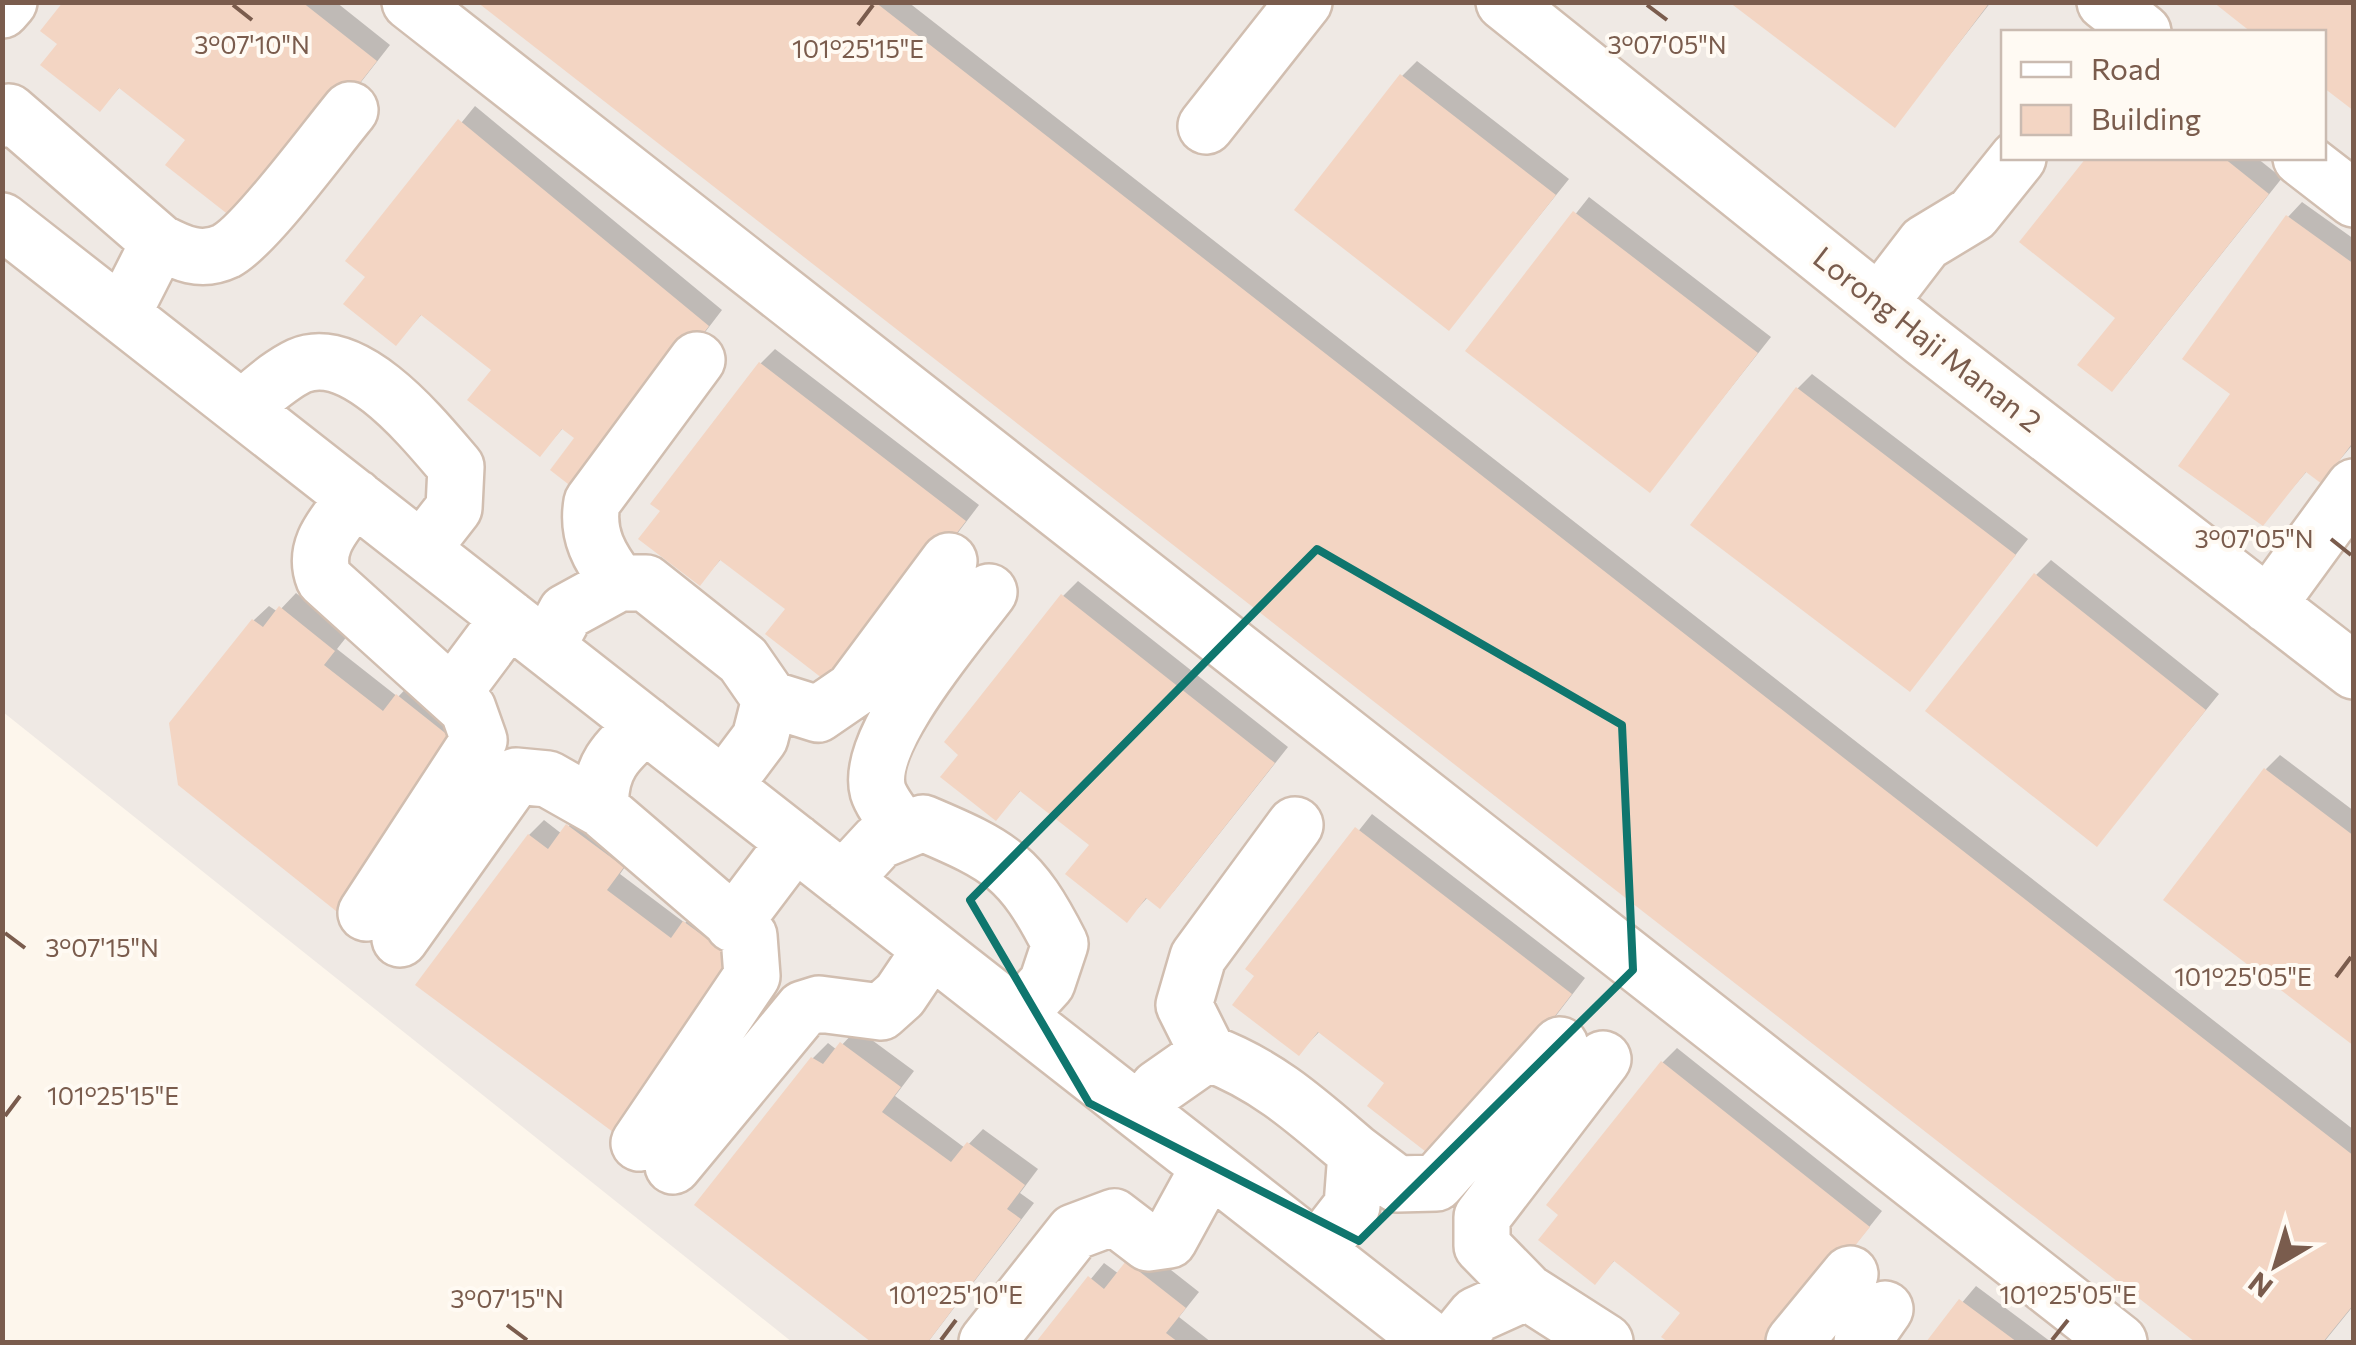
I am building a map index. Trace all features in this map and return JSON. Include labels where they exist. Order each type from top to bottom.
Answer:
[{"type":"street","points":[[2,10],[8,2]]},
{"type":"street","points":[[410,2],[2120,1342]]},
{"type":"street","points":[[1206,126],[1304,2]]},
{"type":"street","name":"Lorong Haji Manan 2","points":[[1504,2],[1879,303],[2354,672]]},
{"type":"street","points":[[2105,2],[2140,30]]},
{"type":"street","points":[[5,111],[159,242],[190,258],[226,251],[264,215],[350,110]]},
{"type":"street","points":[[1879,303],[1926,243],[1973,214],[2016,160]]},
{"type":"street","points":[[2304,160],[2354,200]]},
{"type":"street","points":[[2,221],[1433,1342]]},
{"type":"street","points":[[122,314],[159,242]]},
{"type":"street","points":[[619,583],[596,552],[589,515],[592,502],[697,360]]},
{"type":"street","points":[[242,408],[302,364],[331,365],[375,384],[413,416],[456,467],[454,508],[422,550]]},
{"type":"street","points":[[355,497],[322,542],[319,566],[324,580],[468,709],[478,740],[383,926],[516,776],[548,779],[600,809],[749,936],[752,976],[656,1155],[803,1009],[818,1004],[881,1012],[900,995],[931,949]]},
{"type":"street","points":[[2268,605],[2344,520]]},
{"type":"street","points":[[452,693],[528,632],[619,583],[646,583],[743,660],[770,699],[818,714],[853,690],[969,576],[883,748],[878,790],[903,831]]},
{"type":"street","points":[[724,786],[760,738],[770,699]]},
{"type":"street","points":[[600,809],[599,783],[618,750],[646,725]]},
{"type":"street","points":[[844,880],[879,840],[923,823],[990,852],[1033,891],[1060,944],[1047,983],[1017,1016]]},
{"type":"street","points":[[1295,825],[1198,957],[1184,1006],[1208,1053],[1251,1068],[1397,1184],[1436,1183],[1582,1052],[1482,1217],[1482,1246],[1527,1292],[1544,1298],[1605,1342]]},
{"type":"street","points":[[734,924],[795,842]]},
{"type":"street","points":[[1140,1112],[1158,1088],[1208,1053]]},
{"type":"street","points":[[1317,1252],[1352,1206],[1356,1153]]},
{"type":"street","points":[[988,1342],[1074,1232],[1114,1217],[1148,1243],[1169,1240],[1209,1167]]},
{"type":"street","points":[[1454,1342],[1476,1315],[1527,1292]]},
{"type":"street","points":[[1794,1342],[1865,1308]]},
{"type":"highlighted area","points":[[1317,549],[1622,725],[1633,970],[1359,1241],[1089,1103],[970,900]]},
{"type":"shaded area","points":[[2,3],[2353,3],[2353,1342],[792,1342],[3,712]]},
{"type":"building","points":[[63,2],[302,2],[377,61],[264,205],[248,192],[230,216],[165,165],[185,140],[119,88],[100,112],[40,65],[57,44],[40,31]]},
{"type":"building","points":[[477,2],[875,2],[2354,1156],[2354,1304],[2323,1342],[2195,1342]]},
{"type":"building","points":[[1729,2],[1990,2],[1895,128]]},
{"type":"building","points":[[2213,2],[2354,2],[2354,111],[2326,90],[2326,30],[2248,30]]},
{"type":"building","points":[[1400,74],[1556,195],[1449,331],[1294,210]]},
{"type":"building","points":[[458,119],[709,326],[581,494],[550,470],[574,438],[562,429],[540,457],[467,400],[491,370],[421,315],[396,346],[343,304],[365,277],[345,261]]},
{"type":"building","points":[[2084,160],[2226,160],[2269,194],[2112,392],[2077,365],[2115,318],[2019,242]]},
{"type":"building","points":[[1573,211],[1758,353],[1650,493],[1465,351]]},
{"type":"building","points":[[2286,215],[2354,264],[2354,441],[2322,484],[2306,472],[2263,526],[2178,466],[2230,394],[2182,359]]},
{"type":"building","points":[[759,362],[966,521],[853,669],[827,682],[765,634],[785,609],[720,560],[700,586],[638,539],[660,511],[650,504]]},
{"type":"building","points":[[1796,387],[2016,555],[1910,692],[1690,525]]},
{"type":"building","points":[[2034,573],[2206,710],[2097,847],[1925,711]]},
{"type":"building","points":[[1061,594],[1275,763],[1160,909],[1146,898],[1127,923],[1065,874],[1089,845],[1020,791],[996,821],[940,777],[958,755],[944,742]]},
{"type":"building","points":[[279,606],[335,651],[324,665],[383,711],[396,694],[459,744],[341,915],[178,785],[169,723],[252,619],[263,627]]},
{"type":"building","points":[[2264,768],[2354,836],[2354,1046],[2163,900]]},
{"type":"building","points":[[566,824],[624,867],[607,890],[671,938],[683,921],[740,963],[621,1138],[415,985],[528,834],[548,849]]},
{"type":"building","points":[[1355,827],[1572,994],[1459,1140],[1430,1155],[1367,1106],[1384,1083],[1318,1032],[1299,1056],[1232,1005],[1254,976],[1245,969]]},
{"type":"building","points":[[840,1042],[901,1087],[882,1112],[951,1162],[967,1142],[1025,1185],[1007,1209],[1021,1219],[928,1342],[871,1342],[694,1205],[811,1057],[823,1064]]},
{"type":"building","points":[[1661,1061],[1870,1227],[1778,1342],[1668,1342],[1661,1337],[1680,1313],[1614,1261],[1595,1285],[1538,1240],[1558,1215],[1546,1205]]},
{"type":"building","points":[[1126,1261],[1186,1308],[1166,1333],[1178,1342],[1036,1342],[1088,1276],[1104,1289]]},
{"type":"building","points":[[1959,1299],[2017,1342],[1926,1342]]}]
